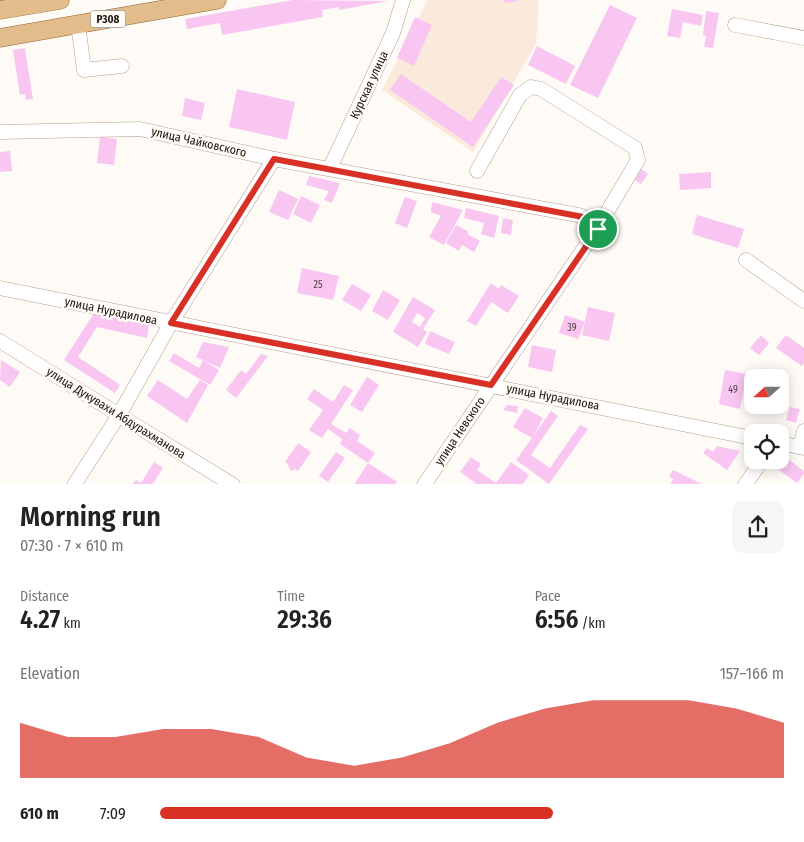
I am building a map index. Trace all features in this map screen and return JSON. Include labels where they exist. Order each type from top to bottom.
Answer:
[{"type":"main road","points":[[0,10],[60,0]]},
{"type":"main road","name":"P308","points":[[0,38],[217,0]]},
{"type":"street","name":"Курская улица","points":[[330,168],[393,33],[403,0]]},
{"type":"street","points":[[78,24],[84,70],[122,66]]},
{"type":"street","points":[[735,25],[804,38]]},
{"type":"street","name":"улица Невского","points":[[424,484],[598,229],[638,160],[634,148],[541,89],[531,88],[520,95],[478,171]]},
{"type":"street","name":"улица Чайковского","points":[[0,132],[140,129],[274,159],[578,216],[591,219],[598,229]]},
{"type":"street","points":[[74,484],[119,416],[171,323],[274,159]]},
{"type":"street","points":[[746,260],[804,301]]},
{"type":"street","name":"улица Нурадилова","points":[[0,288],[744,436]]},
{"type":"street","name":"улица Дукувахи Абдурахманова","points":[[0,341],[119,416],[233,484]]},
{"type":"street","points":[[789,445],[802,448],[804,431]]},
{"type":"street","points":[[746,484],[756,469]]},
{"type":"shaded area","points":[[428,0],[539,0],[536,44],[473,152],[382,90]]},
{"type":"building","points":[[293,0],[388,1],[339,10],[339,7],[322,10],[323,17],[222,35],[220,23],[187,29],[185,19]]},
{"type":"building","points":[[504,0],[517,0],[517,1],[504,3]]},
{"type":"building","points":[[610,5],[637,18],[598,98],[570,85]]},
{"type":"building","points":[[672,9],[703,15],[701,26],[683,22],[680,38],[667,36]]},
{"type":"building","points":[[706,11],[719,13],[713,48],[704,47],[706,36],[703,35]]},
{"type":"building","points":[[415,17],[432,25],[414,66],[397,58]]},
{"type":"building","points":[[537,46],[575,66],[566,84],[528,65]]},
{"type":"building","points":[[25,48],[33,99],[26,100],[25,94],[20,95],[13,50]]},
{"type":"building","points":[[401,74],[471,122],[501,77],[514,85],[473,147],[390,90]]},
{"type":"building","points":[[237,89],[295,102],[287,140],[229,127]]},
{"type":"building","points":[[185,98],[205,103],[201,120],[182,116]]},
{"type":"building","points":[[100,137],[117,139],[114,165],[97,163]]},
{"type":"building","points":[[10,151],[12,171],[0,172],[0,152]]},
{"type":"building","points":[[641,169],[648,174],[641,184],[635,180]]},
{"type":"building","points":[[711,172],[711,188],[680,190],[679,174]]},
{"type":"building","points":[[309,176],[340,183],[332,203],[324,200],[329,191],[306,185]]},
{"type":"building","points":[[279,190],[298,199],[288,220],[269,212]]},
{"type":"building","points":[[301,196],[320,205],[311,223],[293,214]]},
{"type":"building","points":[[405,197],[417,201],[407,228],[395,223]]},
{"type":"building","points":[[432,202],[463,210],[444,245],[429,237],[441,216],[431,212]]},
{"type":"building","points":[[466,208],[499,216],[494,238],[481,234],[484,223],[464,218]]},
{"type":"building","points":[[697,215],[744,229],[738,248],[692,234]]},
{"type":"building","points":[[503,218],[513,220],[511,235],[501,233]]},
{"type":"building","points":[[456,225],[480,241],[474,252],[462,245],[459,251],[446,243]]},
{"type":"building","points":[[302,268],[339,276],[333,300],[297,293]]},
{"type":"building","points":[[491,283],[499,289],[501,285],[519,296],[508,313],[491,302],[476,326],[467,321]]},
{"type":"building","points":[[352,284],[371,295],[361,311],[342,300]]},
{"type":"building","points":[[383,290],[400,300],[388,320],[372,311]]},
{"type":"building","points":[[413,297],[435,310],[423,329],[427,332],[418,347],[393,332]],"holes":[[[417,313],[425,318],[420,327],[412,322]]]},
{"type":"building","points":[[588,307],[615,313],[609,341],[582,335]]},
{"type":"building","points":[[94,313],[149,325],[147,338],[97,327],[78,357],[120,385],[115,393],[64,360]]},
{"type":"building","points":[[565,315],[585,322],[578,339],[559,333]]},
{"type":"building","points":[[430,331],[455,342],[449,354],[425,344]]},
{"type":"building","points":[[761,335],[769,343],[759,355],[750,348]]},
{"type":"building","points":[[786,335],[804,348],[804,363],[802,366],[776,348]]},
{"type":"building","points":[[203,342],[229,347],[220,368],[196,357]]},
{"type":"building","points":[[532,345],[556,350],[552,372],[528,367]]},
{"type":"building","points":[[174,353],[199,368],[203,360],[219,370],[210,385],[169,361]]},
{"type":"building","points":[[261,354],[268,356],[236,398],[226,390],[241,370],[246,374]]},
{"type":"building","points":[[1,360],[20,372],[10,387],[0,380]]},
{"type":"building","points":[[725,370],[744,373],[744,389],[740,409],[719,404]]},
{"type":"building","points":[[367,377],[379,385],[362,412],[350,405]]},
{"type":"building","points":[[158,380],[187,399],[200,380],[208,385],[187,423],[147,396]]},
{"type":"building","points":[[344,385],[353,390],[331,424],[346,433],[350,428],[360,435],[357,441],[375,453],[368,463],[340,444],[342,439],[328,429],[322,438],[309,430],[323,410],[307,399],[314,389],[333,402]]},
{"type":"building","points":[[507,405],[518,406],[517,413],[503,410]]},
{"type":"building","points":[[790,407],[800,409],[796,423],[786,420]]},
{"type":"building","points":[[525,408],[543,418],[534,435],[551,411],[558,416],[531,455],[550,468],[580,425],[588,429],[549,484],[516,460],[532,438],[513,427]]},
{"type":"building","points":[[298,443],[311,452],[298,471],[295,469],[293,471],[290,470],[285,462]]},
{"type":"building","points":[[717,446],[740,451],[727,470],[703,453],[707,448],[713,452]]},
{"type":"building","points":[[336,452],[345,458],[328,482],[319,476]]},
{"type":"building","points":[[471,457],[481,464],[477,470],[496,483],[511,462],[529,475],[523,484],[477,484],[460,472]]},
{"type":"building","points":[[789,460],[804,471],[804,474],[797,483],[779,470],[789,469]]},
{"type":"building","points":[[154,462],[163,468],[153,484],[133,484],[136,480],[141,483]]},
{"type":"building","points":[[368,463],[397,482],[396,484],[355,484]]},
{"type":"building","points":[[673,470],[702,484],[670,484],[673,479],[669,476]]},
{"type":"route","points":[[274,159],[578,216],[591,219],[598,229],[491,385],[171,323],[274,159]]}]
